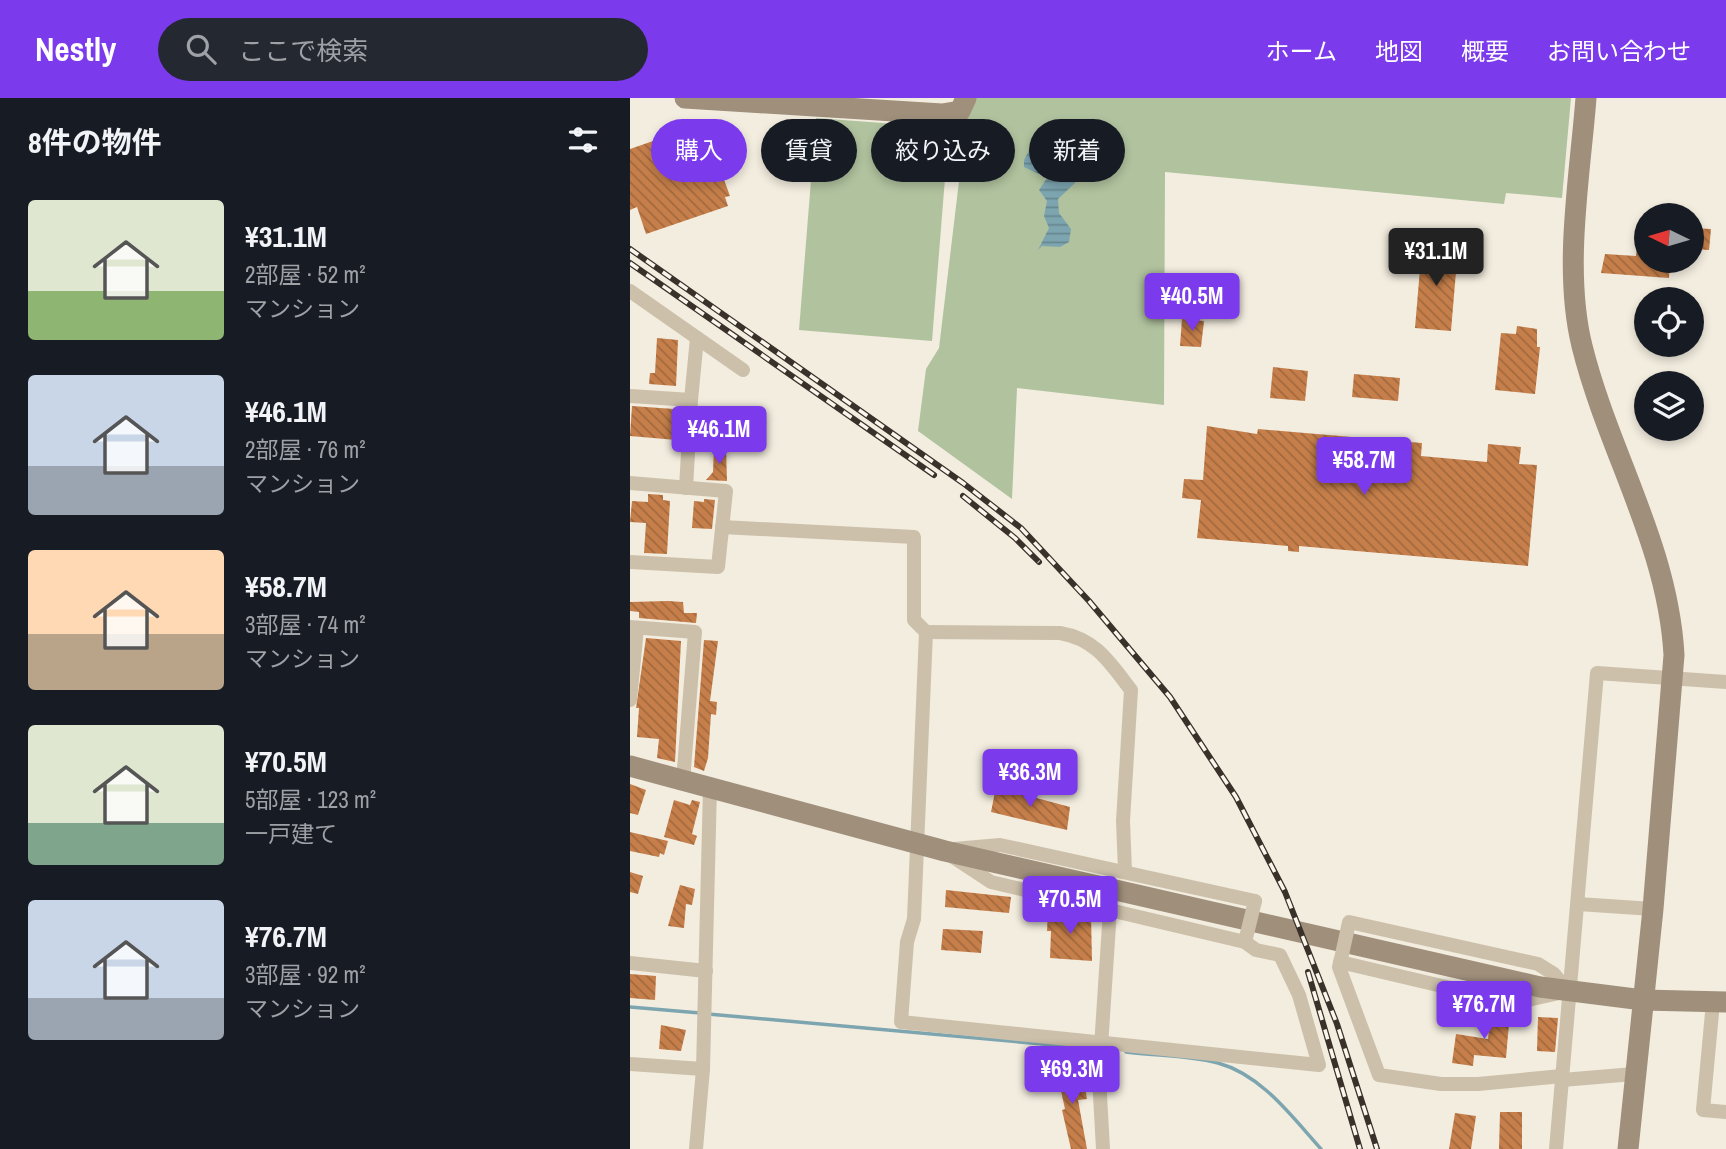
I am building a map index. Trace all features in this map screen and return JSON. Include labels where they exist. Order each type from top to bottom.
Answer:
[{"type":"street","points":[[685,98],[942,114],[960,111],[966,98]]},
{"type":"street","points":[[1586,98],[1574,262],[1577,321],[1589,369],[1667,591],[1672,630],[1673,678],[1628,1149]]},
{"type":"street","points":[[630,291],[743,370]]},
{"type":"street","points":[[686,488],[697,338]]},
{"type":"street","points":[[630,396],[691,400]]},
{"type":"street","points":[[630,483],[726,491],[718,567],[630,562]]},
{"type":"street","points":[[722,527],[915,537],[914,620],[926,632],[1060,633],[1081,638],[1098,648],[1131,690],[1123,821],[1125,871]]},
{"type":"street","points":[[630,700],[634,628],[695,632],[683,780]]},
{"type":"street","points":[[926,632],[914,919],[907,942],[901,1022],[1101,1046],[1319,1065],[1299,995],[1280,955],[1256,950],[1245,942],[991,882],[960,864],[945,851]]},
{"type":"street","points":[[1556,1149],[1566,991],[1578,904],[1597,673],[1726,682]]},
{"type":"street","points":[[630,766],[945,851],[1566,991],[1643,1000],[1719,1002],[1703,1110],[1726,1112]]},
{"type":"street","points":[[696,1149],[703,1069],[710,787]]},
{"type":"street","points":[[945,851],[1000,845],[1255,901],[1245,942]]},
{"type":"street","points":[[1578,904],[1653,909]]},
{"type":"street","points":[[1103,1149],[1098,1102],[1110,910]]},
{"type":"street","points":[[1566,991],[1554,974],[1538,964],[1349,922],[1339,967],[1379,1075],[1465,1084],[1634,1074]]},
{"type":"street","points":[[1340,961],[1514,1003],[1566,991]]},
{"type":"street","points":[[630,963],[706,971]]},
{"type":"street","points":[[630,1064],[703,1069]]},
{"type":"green space","points":[[969,98],[1571,98],[1562,198],[1506,193],[1504,204],[1165,172],[1164,405],[1017,388],[1012,499],[918,431],[926,369],[939,348],[959,182],[1015,182],[1015,119],[966,119]]},
{"type":"green space","points":[[857,121],[871,122],[871,182],[945,182],[932,341],[799,330],[811,182],[857,182]]},
{"type":"water","points":[[1029,151],[1029,169],[1024,167]]},
{"type":"water","points":[[1044,182],[1075,182],[1058,199],[1059,213],[1071,229],[1069,242],[1060,247],[1042,246],[1038,250],[1049,228],[1044,216],[1047,201],[1039,190]]},
{"type":"building","points":[[651,142],[651,182],[725,182],[730,196],[725,197],[728,206],[646,234],[637,207],[630,210],[630,149]]},
{"type":"building","points":[[1704,229],[1711,229],[1709,250],[1704,250]]},
{"type":"building","points":[[1422,245],[1458,248],[1451,331],[1415,328]]},
{"type":"building","points":[[1605,254],[1634,256],[1634,273],[1669,273],[1669,278],[1601,273]]},
{"type":"building","points":[[1182,319],[1204,321],[1201,347],[1180,346]]},
{"type":"building","points":[[1517,326],[1537,329],[1537,347],[1540,347],[1535,394],[1495,390],[1501,333],[1516,334]]},
{"type":"building","points":[[657,338],[678,340],[676,386],[649,384],[650,373],[655,373]]},
{"type":"building","points":[[1273,367],[1308,371],[1305,401],[1270,398]]},
{"type":"building","points":[[1354,374],[1400,378],[1398,401],[1352,397]]},
{"type":"building","points":[[632,406],[674,409],[673,418],[680,418],[676,440],[630,436]]},
{"type":"building","points":[[1207,426],[1257,434],[1258,429],[1422,443],[1421,456],[1487,462],[1488,444],[1521,447],[1519,464],[1537,465],[1528,566],[1299,546],[1299,552],[1288,551],[1288,546],[1197,538],[1201,500],[1182,498],[1184,479],[1203,480]]},
{"type":"building","points":[[714,448],[726,448],[727,481],[706,480],[713,472]]},
{"type":"building","points":[[648,494],[663,495],[663,500],[670,501],[667,554],[644,553],[646,523],[630,522],[632,501],[648,502]]},
{"type":"building","points":[[704,499],[715,500],[712,529],[692,528],[694,501],[704,502]]},
{"type":"building","points":[[630,602],[683,602],[684,613],[697,613],[696,623],[639,618],[639,612],[630,611]]},
{"type":"building","points":[[646,638],[681,641],[675,762],[657,758],[659,739],[637,737],[639,708],[636,708]]},
{"type":"building","points":[[704,640],[718,641],[710,701],[717,702],[716,715],[711,714],[708,758],[704,771],[694,767]]},
{"type":"building","points":[[630,784],[646,790],[638,815],[630,813]]},
{"type":"building","points":[[996,787],[1070,807],[1067,830],[991,812]]},
{"type":"building","points":[[674,800],[690,805],[692,800],[700,802],[692,834],[697,836],[694,845],[664,837]]},
{"type":"building","points":[[630,832],[668,841],[664,855],[660,853],[659,857],[630,851]]},
{"type":"building","points":[[630,872],[643,876],[638,894],[630,892]]},
{"type":"building","points":[[680,885],[695,889],[692,905],[686,904],[684,928],[668,926]]},
{"type":"building","points":[[946,890],[1011,897],[1009,913],[945,907]]},
{"type":"building","points":[[1048,911],[1091,915],[1092,961],[1050,958],[1051,931],[1047,931]]},
{"type":"building","points":[[943,929],[983,931],[981,953],[941,950]]},
{"type":"building","points":[[630,974],[656,976],[655,1000],[630,998]]},
{"type":"building","points":[[1491,1009],[1510,1012],[1506,1058],[1474,1055],[1473,1066],[1452,1063],[1456,1034],[1488,1039]]},
{"type":"building","points":[[1538,1017],[1558,1018],[1555,1052],[1537,1051]]},
{"type":"building","points":[[661,1025],[686,1030],[681,1051],[659,1049]]},
{"type":"building","points":[[1073,1064],[1078,1088],[1085,1087],[1087,1099],[1078,1100],[1087,1149],[1071,1149],[1062,1110],[1065,1109],[1056,1068]]},
{"type":"building","points":[[1500,1112],[1522,1112],[1522,1149],[1499,1149]]},
{"type":"building","points":[[1455,1113],[1476,1116],[1471,1149],[1449,1149]]},
{"type":"waterway","points":[[630,1007],[700,1013]]},
{"type":"waterway","points":[[708,1014],[1098,1049]]},
{"type":"waterway","points":[[1126,1052],[1196,1058],[1234,1069],[1262,1087],[1321,1149]]},
{"type":"railway","points":[[630,249],[963,483],[1021,528],[1089,601],[1170,697],[1236,797],[1285,892],[1337,1024],[1377,1149]]},
{"type":"railway","points":[[630,263],[934,475]]},
{"type":"railway","points":[[963,496],[1015,538],[1039,562]]},
{"type":"railway","points":[[1308,972],[1360,1149]]}]
